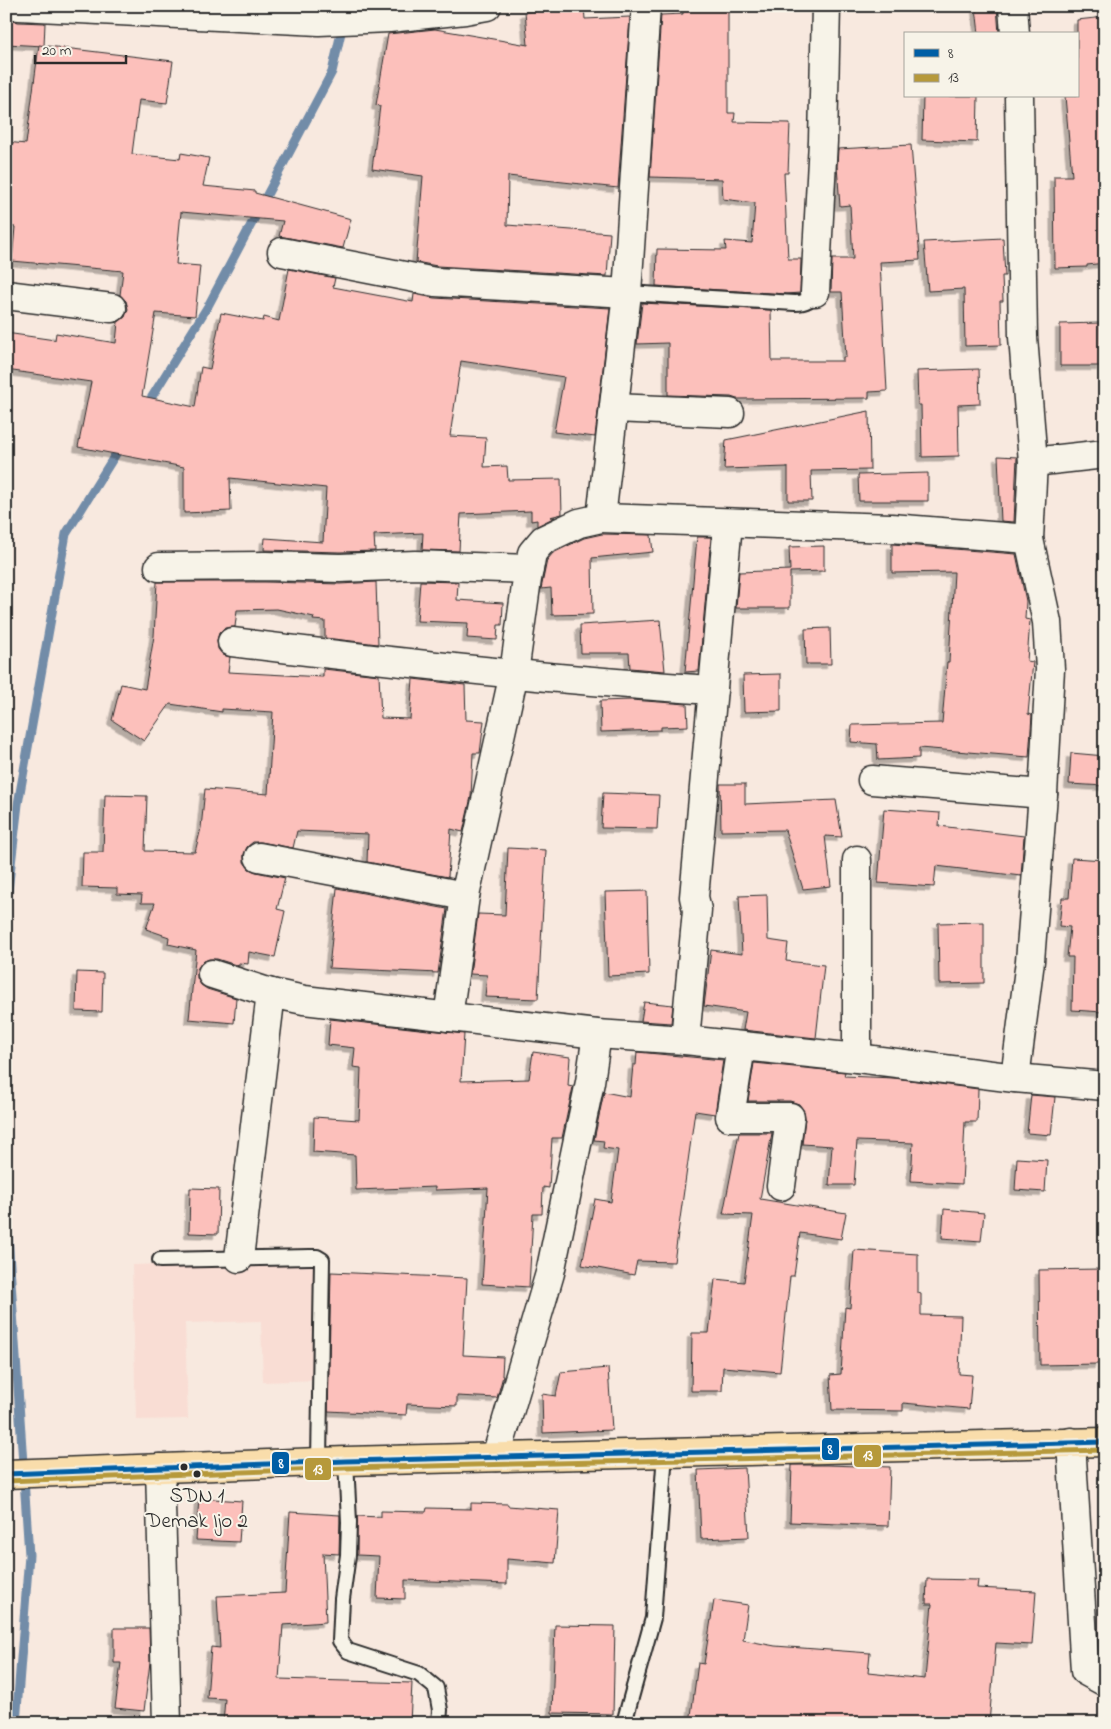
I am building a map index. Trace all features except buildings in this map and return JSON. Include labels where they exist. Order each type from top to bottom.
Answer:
[{"type":"main road","points":[[7,1474],[346,1461],[1105,1442]]},
{"type":"street","points":[[19,6],[389,18],[487,6]]},
{"type":"street","points":[[601,518],[627,292],[646,6]]},
{"type":"street","points":[[815,292],[823,140],[826,6]]},
{"type":"street","points":[[1013,6],[1015,32]]},
{"type":"street","points":[[1015,1078],[1030,961],[1043,794],[1050,669],[1047,622],[1029,540],[1033,462],[1023,337],[1020,98]]},
{"type":"street","points":[[282,252],[435,282],[627,292]]},
{"type":"street","points":[[6,295],[112,308]]},
{"type":"street","points":[[614,408],[730,413]]},
{"type":"street","points":[[1033,462],[1105,454]]},
{"type":"street","points":[[448,1017],[465,896],[514,672],[532,553],[543,540],[579,523],[601,518],[891,528],[1029,540]]},
{"type":"street","points":[[685,1040],[697,910],[694,897],[728,523]]},
{"type":"street","points":[[159,567],[265,566],[340,568],[415,565],[529,569]]},
{"type":"street","points":[[232,642],[338,655],[713,690]]},
{"type":"street","points":[[872,780],[1043,794]]},
{"type":"street","points":[[259,857],[465,896]]},
{"type":"street","points":[[857,860],[857,1058]]},
{"type":"street","points":[[212,974],[271,993],[304,1000],[597,1034],[685,1040],[857,1058],[1015,1078],[1105,1086]]},
{"type":"street","points":[[238,1258],[271,993]]},
{"type":"street","points":[[496,1457],[550,1273],[590,1082],[597,1034]]},
{"type":"street","points":[[741,1046],[730,1117],[790,1117],[781,1186]]},
{"type":"street","points":[[1071,1442],[1085,1671],[1105,1682]]},
{"type":"street","points":[[160,1468],[167,1723]]},
{"type":"lane","points":[[627,292],[794,303],[803,303],[810,299],[815,292]]},
{"type":"lane","points":[[160,1260],[310,1257],[317,1257],[322,1260],[319,1462]]},
{"type":"lane","points":[[624,1723],[653,1618],[665,1453]]},
{"type":"lane","points":[[346,1461],[349,1522],[348,1556],[342,1598],[340,1641],[348,1651],[419,1674],[430,1683],[436,1688],[440,1710],[439,1723]]},
{"type":"shaded area","points":[[317,1259],[321,1380],[263,1382],[261,1321],[185,1323],[188,1419],[136,1420],[132,1265]]},
{"type":"waterway","points":[[145,408],[208,306],[332,72],[343,24]]},
{"type":"waterway","points":[[6,908],[18,804],[66,534],[122,444]]},
{"type":"waterway","points":[[6,1205],[29,1555],[16,1723]]},
{"type":"transit line","name":"8","points":[[6,1474],[346,1461],[1105,1442]]},
{"type":"transit line","name":"13","points":[[6,1481],[346,1468],[1105,1450]]},
{"type":"place","name":"SDN 1 Demak Ijo 2","points":[[197,1474]]}]
